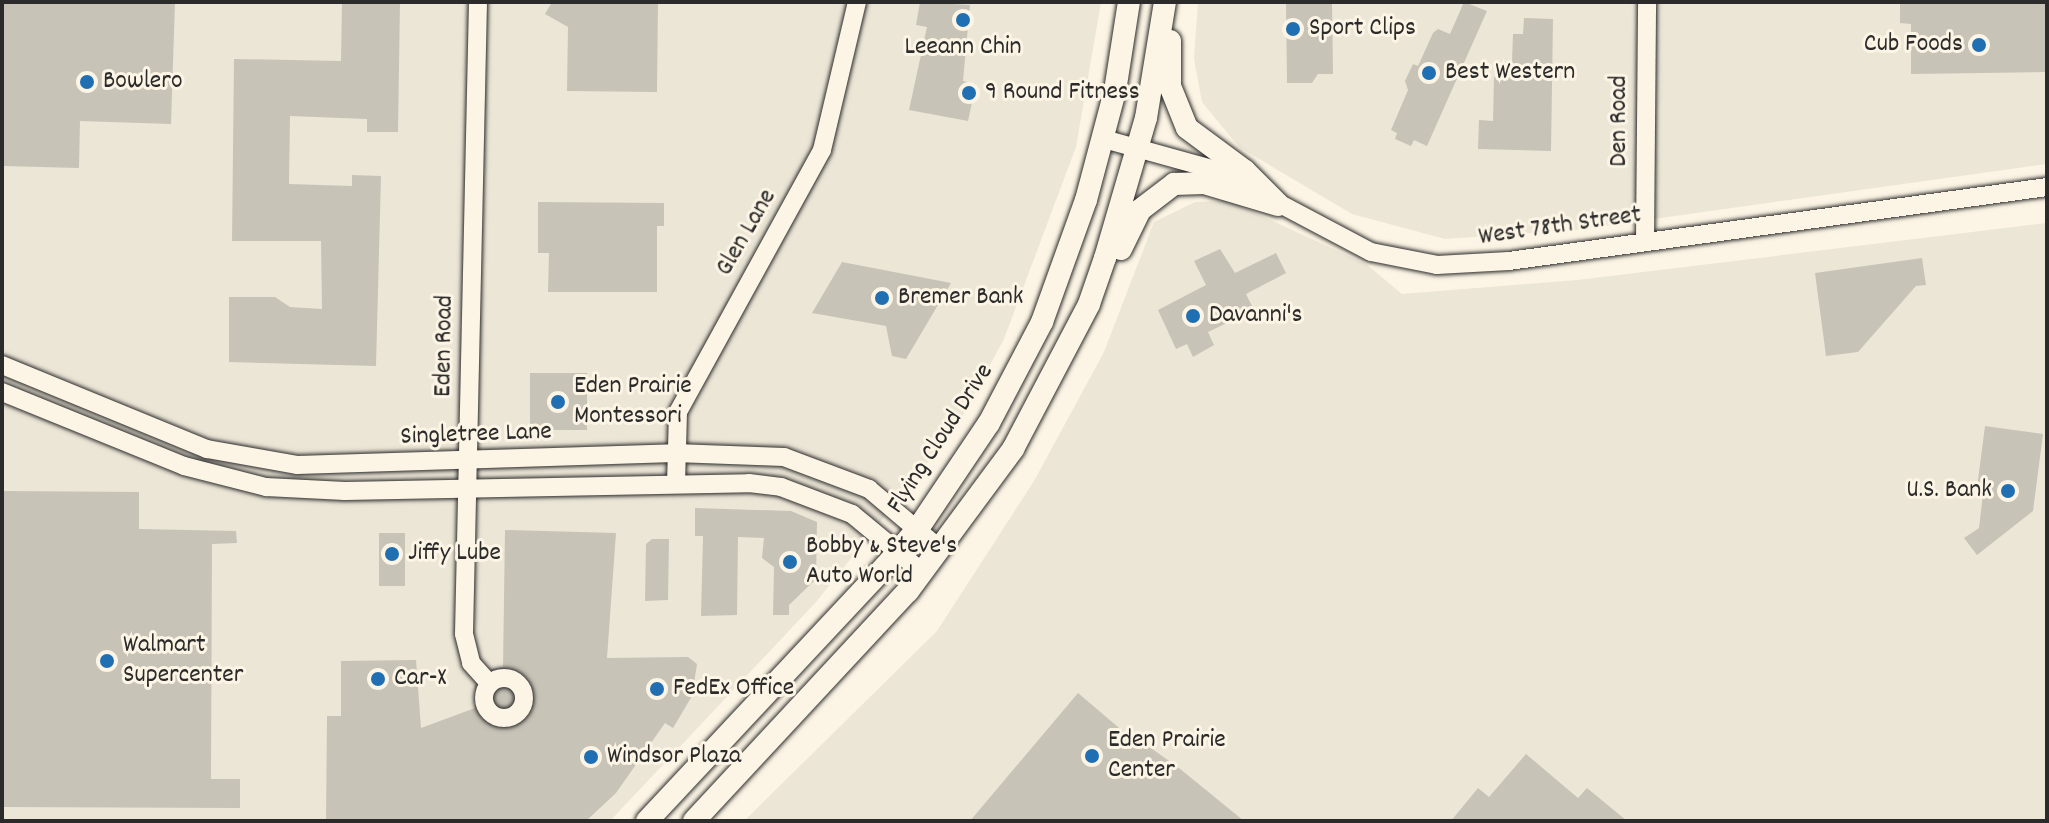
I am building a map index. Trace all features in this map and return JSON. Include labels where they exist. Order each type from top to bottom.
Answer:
[{"type":"main road","name":"Flying Cloud Drive","points":[[647,821],[898,552],[919,527],[989,423],[1042,322],[1104,139],[1129,2]]},
{"type":"main road","points":[[694,821],[922,572],[1013,449],[1089,304],[1138,147],[1167,2]]},
{"type":"main road","points":[[1167,2],[1170,86],[1180,116],[1195,137],[1245,171],[1278,205]]},
{"type":"main road","points":[[1089,304],[1109,283],[1140,210],[1160,191],[1174,184],[1204,183],[1278,205]]},
{"type":"street","name":"Eden Road","points":[[478,2],[465,648],[489,683]]},
{"type":"street","name":"Glen Lane","points":[[676,484],[678,412],[822,150],[857,2]]},
{"type":"street","name":"Den Road","points":[[1645,241],[1647,2]]},
{"type":"street","name":"West 78th Street","points":[[1104,139],[1216,170],[1371,252],[1409,263],[1472,265],[2042,190]]},
{"type":"street","name":"Singletree Lane","points":[[2,365],[194,444],[248,458],[306,465],[750,452],[812,464],[869,489],[919,527],[940,549]]},
{"type":"street","name":"Singletree Lane","points":[[2,392],[184,466],[266,487],[466,490],[749,483],[810,495],[852,514],[922,572]]},
{"type":"shaded area","points":[[2,2],[1101,2],[1076,147],[1004,339],[957,426],[816,602],[610,821],[2,821]]},
{"type":"shaded area","points":[[1198,2],[2047,2],[2047,164],[1575,230],[1445,239],[1352,214],[1239,147],[1202,102],[1194,59]]},
{"type":"shaded area","name":"Eden Prairie Center","points":[[1229,201],[1366,264],[1402,294],[1577,280],[2047,223],[2047,821],[744,821],[937,631],[1034,481],[1104,352],[1154,222],[1195,202]]},
{"type":"building","name":"Bowlero","points":[[3,2],[175,2],[171,124],[80,121],[79,168],[2,166]]},
{"type":"building","points":[[342,2],[400,2],[398,132],[367,132],[367,119],[290,116],[289,184],[352,186],[352,175],[381,176],[376,366],[229,362],[229,297],[275,297],[290,307],[322,309],[321,241],[232,241],[234,59],[341,61]]},
{"type":"building","points":[[552,2],[658,2],[657,92],[567,91],[568,27],[545,14]]},
{"type":"building","points":[[920,2],[970,5],[963,81],[976,84],[968,121],[909,110],[927,27],[916,25]]},
{"type":"building","points":[[1286,2],[1332,2],[1333,74],[1318,74],[1312,83],[1287,83]]},
{"type":"building","name":"Best Western","points":[[1464,2],[1487,11],[1427,146],[1414,140],[1411,146],[1395,139],[1397,133],[1391,130],[1408,90],[1405,81],[1413,64],[1418,66],[1433,33],[1438,29],[1450,34]]},
{"type":"building","name":"Cub Foods","points":[[1900,2],[2047,2],[2047,72],[1911,74],[1911,24],[1900,23]]},
{"type":"building","points":[[1524,18],[1553,19],[1551,151],[1478,149],[1479,120],[1493,121],[1494,77],[1501,77],[1501,63],[1512,62],[1513,34],[1523,34]]},
{"type":"building","points":[[538,202],[664,203],[664,226],[657,226],[657,292],[548,292],[549,253],[538,253]]},
{"type":"building","points":[[1220,249],[1235,273],[1276,253],[1286,273],[1246,294],[1254,310],[1208,332],[1214,345],[1193,357],[1187,344],[1176,349],[1158,310],[1206,285],[1194,261]]},
{"type":"building","points":[[1922,258],[1926,285],[1916,286],[1858,352],[1826,356],[1815,273]]},
{"type":"building","name":"Bremer Bank","points":[[842,262],[951,283],[906,359],[892,356],[886,326],[812,313]]},
{"type":"building","name":"Eden Prairie Montessori","points":[[530,373],[587,373],[587,430],[530,430]]},
{"type":"building","name":"U.S. Bank","points":[[1985,426],[2043,434],[2033,511],[1977,555],[1964,538],[1979,528],[1983,494],[1977,488]]},
{"type":"building","name":"Walmart Supercenter","points":[[2,491],[139,492],[139,529],[236,531],[237,543],[212,544],[211,779],[240,779],[240,808],[2,807]]},
{"type":"building","name":"Bobby & Steve's Auto World","points":[[695,508],[791,511],[817,522],[816,579],[789,605],[789,615],[773,615],[774,567],[762,558],[764,538],[738,537],[737,615],[701,616],[703,536],[695,536]]},
{"type":"building","points":[[505,530],[616,533],[607,658],[688,657],[697,664],[692,696],[673,728],[665,723],[616,793],[586,821],[326,821],[327,716],[341,716],[341,661],[416,660],[421,728],[475,708],[475,685],[486,695],[500,687],[492,669],[503,667]]},
{"type":"building","name":"Jiffy Lube","points":[[379,533],[405,533],[405,586],[379,586]]},
{"type":"building","points":[[652,539],[669,539],[668,600],[645,601],[646,544]]},
{"type":"building","name":"Eden Prairie Center","points":[[1078,693],[1138,744],[1141,741],[1179,768],[1244,821],[970,821]]},
{"type":"building","points":[[1526,754],[1578,798],[1587,788],[1627,821],[1451,821],[1478,788],[1489,797]]},
{"type":"place","name":"Leeann Chin","points":[[963,20]]},
{"type":"place","name":"Sport Clips","points":[[1293,29]]},
{"type":"place","name":"Cub Foods","points":[[1979,45]]},
{"type":"place","name":"Best Western","points":[[1429,73]]},
{"type":"place","name":"Bowlero","points":[[87,82]]},
{"type":"place","name":"9 Round Fitness","points":[[969,93]]},
{"type":"place","name":"Bremer Bank","points":[[882,298]]},
{"type":"place","name":"Davanni's","points":[[1193,316]]},
{"type":"place","name":"Eden Prairie Montessori","points":[[558,402]]},
{"type":"place","name":"U.S. Bank","points":[[2008,491]]},
{"type":"place","name":"Jiffy Lube","points":[[392,554]]},
{"type":"place","name":"Bobby & Steve's Auto World","points":[[790,562]]},
{"type":"place","name":"Walmart Supercenter","points":[[107,661]]},
{"type":"place","name":"Car-X","points":[[378,679]]},
{"type":"place","name":"FedEx Office","points":[[657,689]]},
{"type":"place","name":"Eden Prairie Center","points":[[1092,756]]},
{"type":"place","name":"Windsor Plaza","points":[[591,757]]}]
